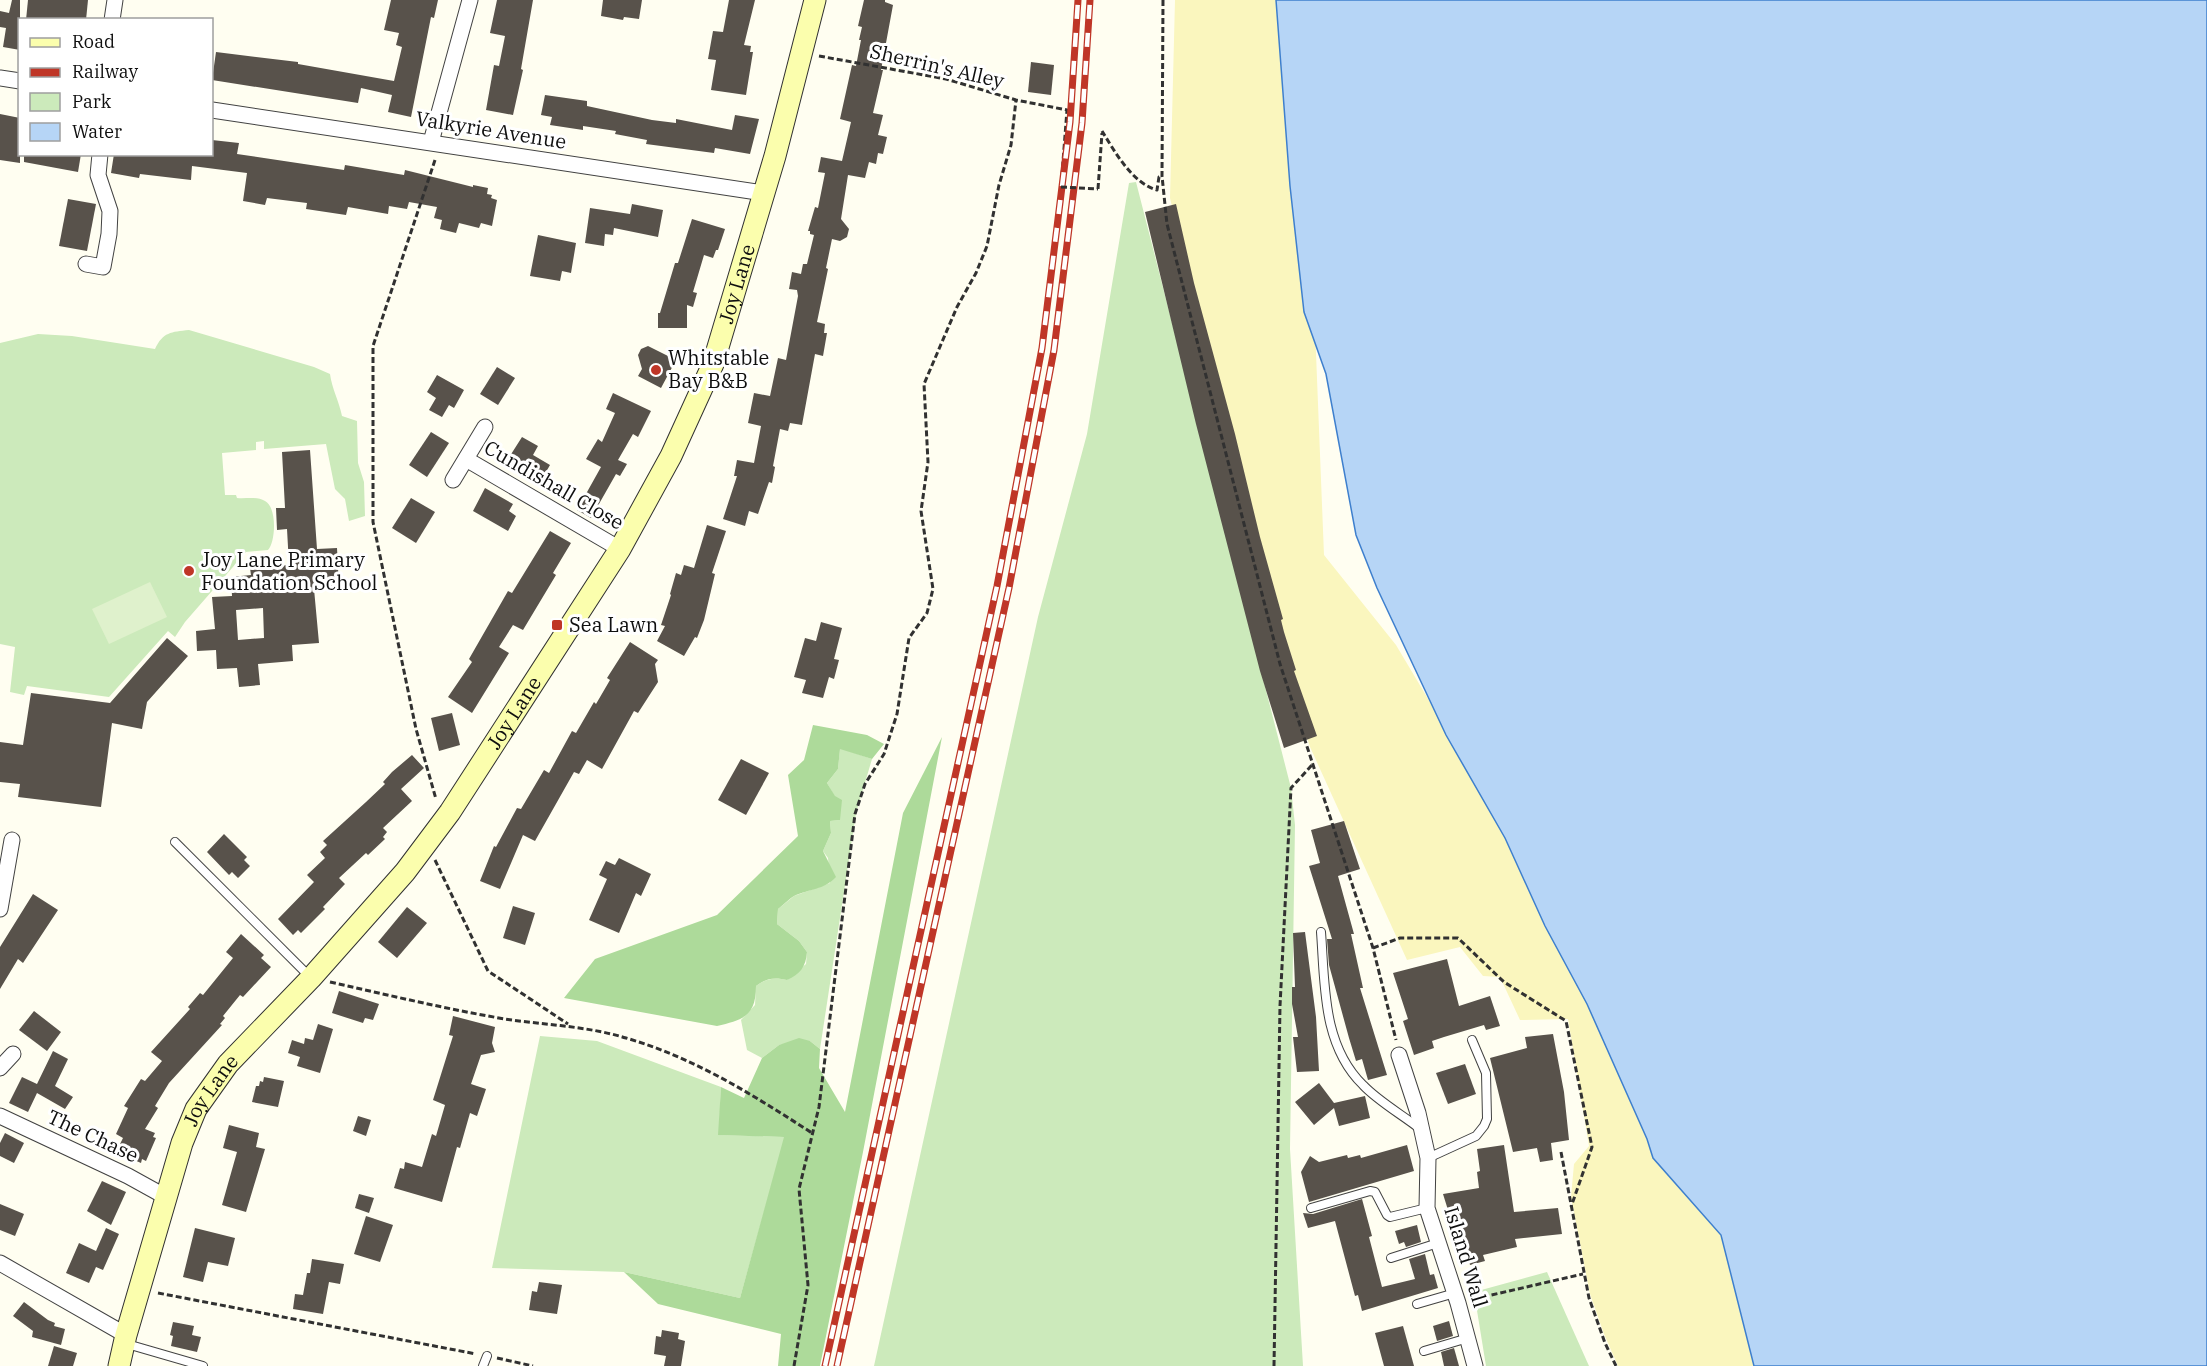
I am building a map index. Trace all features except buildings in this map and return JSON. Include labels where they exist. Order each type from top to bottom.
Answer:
[{"type":"street","points":[[112,18],[115,0]]},
{"type":"street","points":[[436,143],[470,0]]},
{"type":"street","name":"Joy Lane","points":[[119,1366],[166,1197],[190,1121],[202,1099],[228,1064],[311,978],[405,872],[427,843],[522,703],[620,549],[671,456],[713,364],[764,193],[815,0]]},
{"type":"street","points":[[0,78],[18,81]]},
{"type":"street","name":"Valkyrie Avenue","points":[[213,110],[764,193]]},
{"type":"street","points":[[87,264],[103,267],[109,234],[110,211],[98,175],[100,156]]},
{"type":"street","name":"Cundishall Close","points":[[453,480],[485,427]]},
{"type":"street","name":"Cundishall Close","points":[[466,459],[620,549]]},
{"type":"street","points":[[0,909],[12,840]]},
{"type":"street","points":[[0,1068],[13,1054]]},
{"type":"street","name":"Island Wall","points":[[1399,1054],[1428,1158],[1427,1208],[1457,1298],[1475,1366]]},
{"type":"street","name":"The Chase","points":[[0,1116],[128,1176],[166,1197]]},
{"type":"street","points":[[0,1263],[125,1339]]},
{"type":"lane","points":[[175,842],[311,978]]},
{"type":"lane","points":[[1321,932],[1329,1024],[1344,1061],[1363,1086],[1422,1130]]},
{"type":"lane","points":[[1428,1158],[1476,1136],[1487,1119],[1486,1073],[1472,1040]]},
{"type":"lane","points":[[1311,1208],[1370,1191],[1376,1192],[1390,1217],[1427,1208]]},
{"type":"lane","points":[[1391,1258],[1438,1243]]},
{"type":"lane","points":[[1417,1304],[1457,1298]]},
{"type":"lane","points":[[1424,1351],[1468,1338]]},
{"type":"lane","points":[[125,1339],[202,1366]]},
{"type":"lane","points":[[483,1366],[487,1356]]},
{"type":"path","points":[[1163,0],[1162,176],[1167,224],[1189,317],[1280,664],[1373,948],[1399,1054]]},
{"type":"path","name":"Sherrin's Alley","points":[[801,52],[946,79],[1016,100],[1067,110],[1061,187],[1098,189],[1102,131],[1128,169],[1144,185],[1157,190],[1159,177],[1162,176]]},
{"type":"path","points":[[794,1366],[808,1285],[800,1190],[819,1107],[855,814],[865,784],[884,754],[897,714],[909,638],[927,613],[933,590],[921,511],[928,462],[924,384],[957,307],[976,273],[987,246],[999,185],[1011,145],[1016,100]]},
{"type":"path","points":[[436,143],[373,346],[373,522],[416,729],[443,821]]},
{"type":"path","points":[[1274,1366],[1280,1006],[1291,788],[1312,765]]},
{"type":"path","points":[[427,843],[488,971],[569,1025]]},
{"type":"path","points":[[1373,948],[1400,938],[1458,938],[1504,982],[1566,1021],[1592,1147],[1571,1207]]},
{"type":"path","points":[[311,978],[505,1019],[569,1025],[625,1037],[675,1055],[744,1089],[812,1133]]},
{"type":"path","points":[[1561,1152],[1589,1299],[1616,1366]]},
{"type":"path","points":[[1457,1298],[1583,1274]]},
{"type":"path","points":[[140,1289],[533,1366]]},
{"type":"green space","points":[[1136,182],[1291,788],[1295,825],[1290,1149],[1303,1366],[874,1366],[1038,617],[1087,434],[1129,183]]},
{"type":"green space","points":[[189,330],[314,367],[330,374],[342,416],[357,421],[358,463],[364,482],[365,516],[349,521],[345,499],[335,489],[326,444],[264,449],[264,441],[256,442],[256,450],[222,453],[225,495],[262,499],[269,504],[272,510],[274,532],[268,550],[246,552],[185,622],[175,637],[168,631],[109,697],[27,686],[24,695],[10,692],[15,647],[0,644],[0,343],[38,334],[72,336],[155,349],[161,339],[168,334]]},
{"type":"green space","points":[[150,582],[167,617],[109,644],[92,609]]},
{"type":"green space","points":[[813,725],[867,735],[884,744],[872,759],[840,749],[838,769],[827,783],[835,796],[842,800],[840,820],[830,821],[831,833],[823,851],[836,877],[821,887],[794,896],[778,909],[777,924],[799,941],[807,952],[804,966],[799,972],[787,980],[763,981],[756,986],[754,1004],[746,1015],[741,1019],[717,1026],[564,998],[595,959],[717,915],[798,836],[788,775],[804,760]]},
{"type":"green space","points":[[942,737],[820,1366],[778,1366],[781,1334],[658,1304],[624,1272],[740,1298],[784,1137],[718,1135],[721,1087],[744,1098],[762,1058],[779,1045],[799,1038],[810,1041],[820,1049],[819,1068],[845,1112],[903,813]]},
{"type":"green space","points":[[840,748],[872,759],[856,813],[820,1049],[810,1041],[779,1045],[762,1058],[747,1050],[741,1020],[755,1005],[756,986],[771,979],[787,980],[806,964],[807,952],[799,941],[777,924],[778,909],[794,896],[830,883],[828,858],[823,851],[831,833],[830,821],[840,820],[835,797],[827,783],[838,769]]},
{"type":"green space","points":[[540,1036],[597,1041],[721,1087],[719,1135],[785,1137],[740,1298],[624,1272],[492,1268]]},
{"type":"green space","points":[[1547,1272],[1589,1366],[1486,1366],[1474,1292]]},
{"type":"sand","points":[[1175,0],[1302,0],[1324,555],[1396,645],[1487,798],[1633,931],[1760,1366],[1618,1366],[1590,1294],[1571,1197],[1574,1164],[1589,1146],[1568,1019],[1520,1020],[1500,977],[1483,976],[1460,947],[1407,960],[1310,747],[1275,635],[1245,520],[1170,198]]},
{"type":"water","points":[[1276,0],[2207,0],[2207,1366],[1754,1366],[1721,1235],[1653,1158],[1647,1139],[1587,1004],[1545,926],[1505,838],[1446,735],[1377,588],[1356,535],[1326,374],[1304,312],[1290,186]]},
{"type":"railway","points":[[825,1366],[997,586],[1042,348],[1070,122],[1078,0]]},
{"type":"railway","points":[[837,1366],[1009,588],[1054,350],[1082,123],[1090,0]]},
{"type":"place","name":"Whitstable Bay B&B","points":[[656,370]]},
{"type":"place","name":"Joy Lane Primary Foundation School","points":[[189,571]]},
{"type":"place","name":"Sea Lawn","points":[[557,625]]}]
